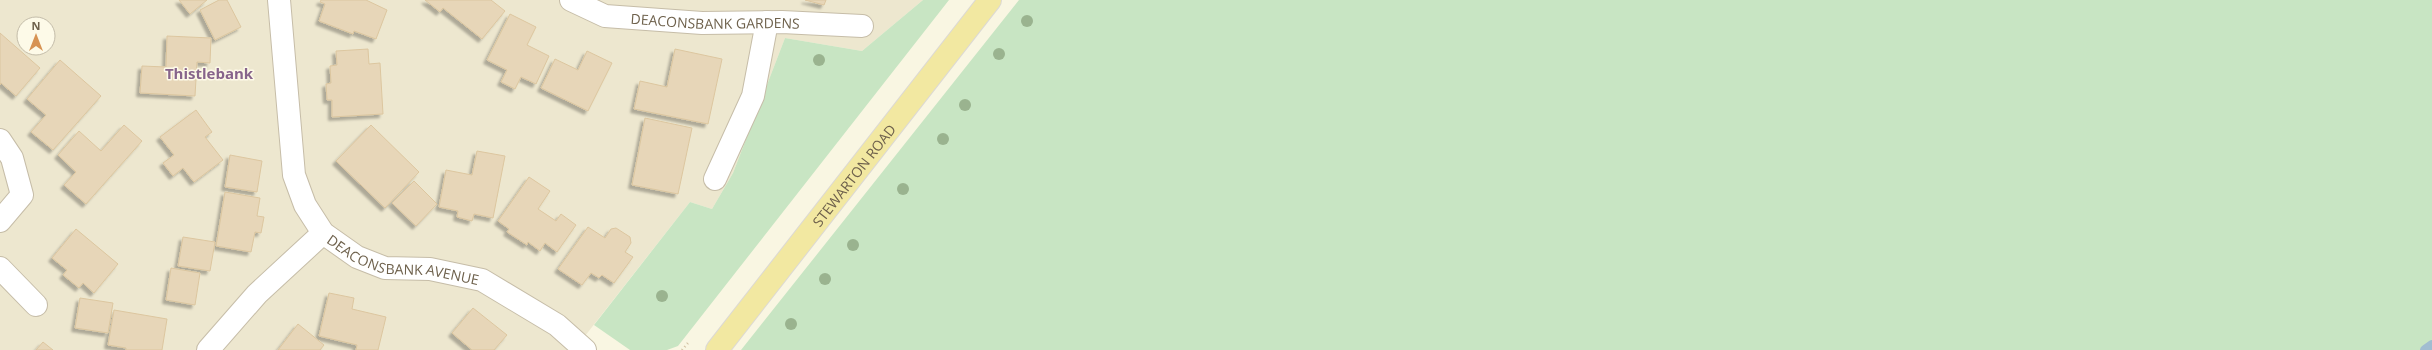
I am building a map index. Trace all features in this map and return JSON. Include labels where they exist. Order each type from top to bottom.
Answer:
[{"type":"main road","name":"STEWARTON ROAD","points":[[718,350],[990,0]]},
{"type":"street","name":"DEACONSBANK AVENUE","points":[[279,0],[294,174],[305,205],[323,233],[357,257],[385,268],[430,270],[482,280],[558,325],[585,350]]},
{"type":"street","name":"DEACONSBANK GARDENS","points":[[572,0],[605,16],[702,23],[767,22],[862,26]]},
{"type":"street","points":[[715,179],[753,96],[767,22]]},
{"type":"street","points":[[0,140],[12,158],[22,195],[0,221]]},
{"type":"street","points":[[208,350],[258,294],[323,233]]},
{"type":"street","points":[[0,268],[36,305]]},
{"type":"shaded area","points":[[0,0],[923,0],[862,51],[785,38],[733,173],[712,209],[690,202],[574,350],[0,350]]},
{"type":"green space","points":[[923,0],[949,0],[678,346],[667,350],[630,350],[594,325],[690,202],[712,209],[733,173],[785,38],[862,51]]},
{"type":"green space","points":[[1019,0],[2432,0],[2432,350],[741,350]]},
{"type":"building","points":[[179,0],[207,0],[190,14]]},
{"type":"building","points":[[219,0],[227,0],[241,27],[215,40],[200,10]]},
{"type":"building","points":[[321,0],[366,0],[387,10],[376,39],[354,31],[353,34],[319,21],[325,4],[320,2]]},
{"type":"building","points":[[425,0],[491,0],[505,11],[482,39],[443,8],[440,12]]},
{"type":"building","points":[[805,0],[826,0],[824,5]]},
{"type":"building","points":[[510,14],[536,27],[527,45],[549,56],[536,84],[521,77],[515,89],[501,82],[507,70],[487,60]]},
{"type":"building","points":[[0,33],[16,47],[16,56],[26,56],[40,68],[16,96],[1,83],[0,85]]},
{"type":"building","points":[[167,36],[211,38],[210,63],[197,62],[195,96],[140,93],[142,66],[166,67]]},
{"type":"building","points":[[368,49],[369,64],[380,63],[383,114],[332,117],[332,100],[327,100],[326,84],[331,83],[330,66],[337,65],[336,51]]},
{"type":"building","points":[[675,49],[722,59],[708,124],[634,109],[640,81],[667,87]]},
{"type":"building","points":[[587,51],[612,63],[588,111],[541,88],[555,59],[578,70]]},
{"type":"building","points":[[60,60],[101,96],[53,150],[31,132],[46,115],[27,99]]},
{"type":"building","points":[[196,110],[212,132],[205,137],[223,160],[194,182],[183,168],[173,176],[163,163],[174,155],[160,137]]},
{"type":"building","points":[[645,118],[692,128],[678,194],[632,185]]},
{"type":"building","points":[[124,125],[142,141],[86,204],[64,185],[76,172],[58,155],[79,131],[101,151]]},
{"type":"building","points":[[371,125],[419,172],[385,208],[336,161]]},
{"type":"building","points":[[477,151],[505,156],[493,218],[474,214],[472,221],[457,217],[458,211],[439,207],[446,170],[472,175]]},
{"type":"building","points":[[230,155],[262,161],[257,192],[225,187]]},
{"type":"building","points":[[529,177],[550,191],[538,209],[556,221],[561,214],[576,225],[557,252],[545,243],[540,251],[528,242],[527,245],[507,232],[509,229],[498,221]]},
{"type":"building","points":[[414,181],[437,204],[416,226],[392,203]]},
{"type":"building","points":[[225,192],[260,198],[257,216],[264,217],[261,233],[255,232],[251,252],[216,246]]},
{"type":"building","points":[[588,227],[605,238],[611,229],[616,228],[630,237],[631,243],[625,252],[633,257],[614,283],[602,275],[599,278],[591,273],[582,285],[558,269]]},
{"type":"building","points":[[76,229],[118,264],[94,293],[83,283],[79,288],[63,275],[67,270],[52,258]]},
{"type":"building","points":[[183,237],[215,242],[210,271],[178,266]]},
{"type":"building","points":[[171,268],[200,273],[195,305],[166,300]]},
{"type":"building","points":[[329,293],[354,298],[352,309],[386,317],[378,350],[356,350],[357,345],[319,336]]},
{"type":"building","points":[[80,298],[113,303],[108,333],[75,328]]},
{"type":"building","points":[[473,308],[507,335],[494,350],[472,350],[452,333]]},
{"type":"building","points":[[114,310],[167,319],[162,350],[126,350],[126,348],[108,345]]},
{"type":"building","points":[[298,324],[324,345],[320,350],[278,350]]},
{"type":"building","points":[[43,342],[53,350],[36,350]]},
{"type":"waterway","points":[[2425,350],[2432,345]]},
{"type":"district","name":"Thistlebank","points":[[209,73]]}]
